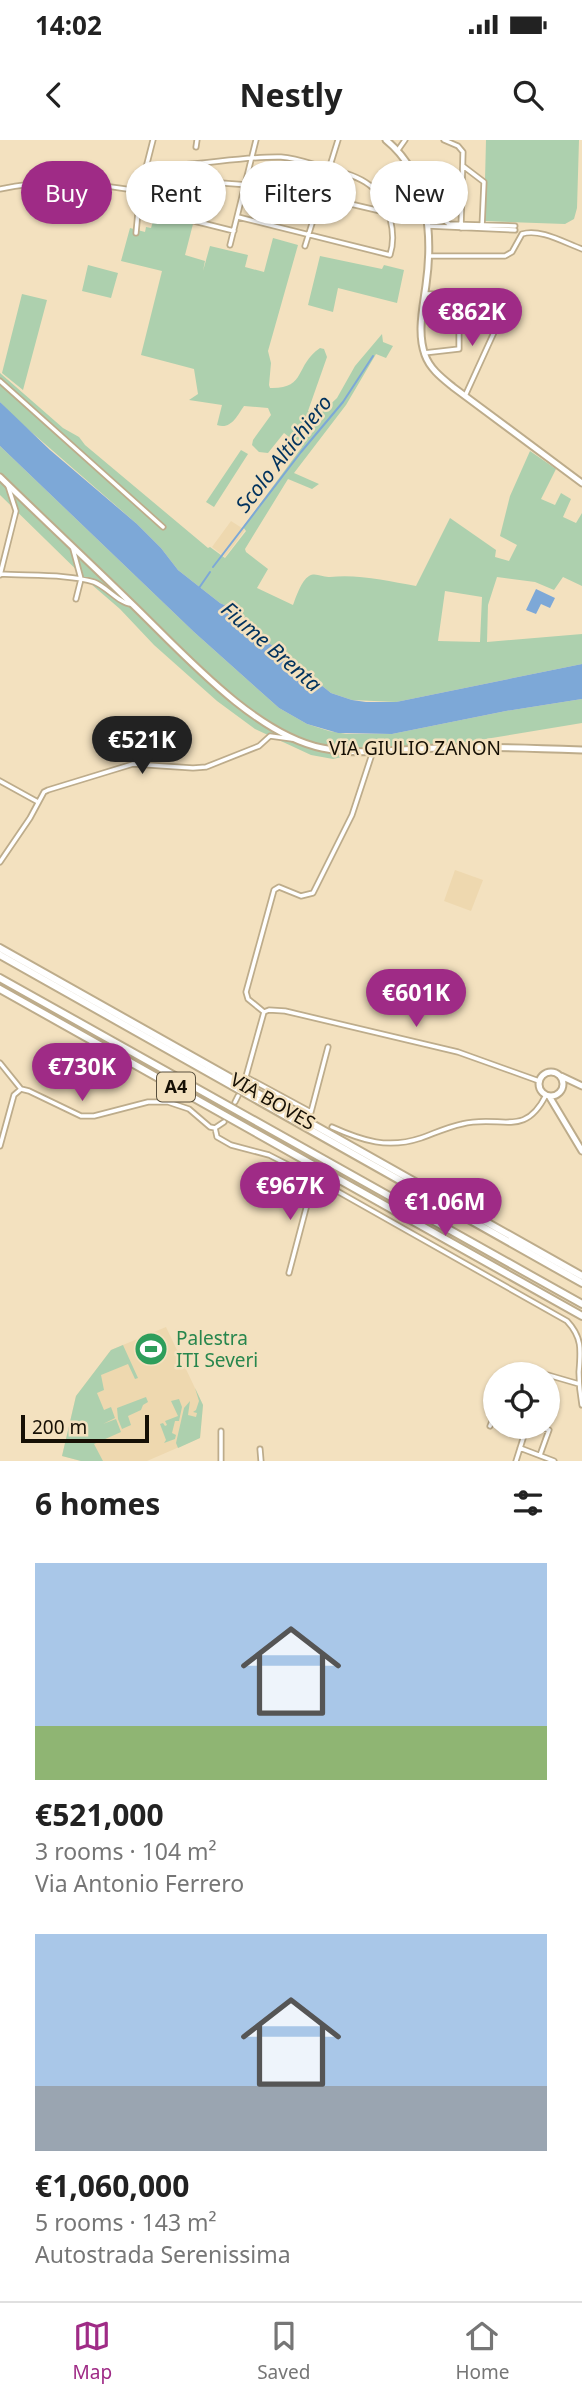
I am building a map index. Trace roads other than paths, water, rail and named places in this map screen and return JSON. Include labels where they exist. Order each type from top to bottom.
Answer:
[{"type":"highway","name":"VIA BOVES","points":[[0,948],[582,1276]]},
{"type":"highway","name":"VIA BOVES","points":[[1,956],[582,1283]]},
{"type":"highway","name":"A4","points":[[0,978],[582,1304]]},
{"type":"highway","name":"A4","points":[[0,989],[582,1316]]},
{"type":"street","points":[[148,161],[153,140]]},
{"type":"street","points":[[196,148],[197,140]]},
{"type":"street","points":[[251,161],[256,140]]},
{"type":"street","points":[[332,161],[338,140]]},
{"type":"street","points":[[386,140],[398,150],[405,161]]},
{"type":"street","points":[[398,150],[405,140]]},
{"type":"street","points":[[444,140],[461,148],[462,161]]},
{"type":"street","points":[[221,161],[282,157],[299,161]]},
{"type":"street","points":[[468,170],[484,182],[482,227]]},
{"type":"street","points":[[0,189],[33,183],[76,181],[126,189]]},
{"type":"street","points":[[230,245],[240,209]]},
{"type":"street","points":[[238,217],[390,255],[393,236],[391,224]]},
{"type":"street","points":[[136,233],[137,224]]},
{"type":"street","points":[[206,224],[234,231]]},
{"type":"street","points":[[305,246],[311,224]]},
{"type":"street","points":[[453,224],[461,226]]},
{"type":"street","points":[[515,228],[428,226],[429,256],[421,327],[424,352],[435,372],[582,483]]},
{"type":"street","points":[[429,256],[505,256],[512,252],[519,237],[528,232],[582,249]]},
{"type":"street","points":[[425,294],[489,293]]},
{"type":"street","points":[[424,352],[459,349],[459,294]]},
{"type":"street","points":[[466,396],[507,304]]},
{"type":"street","points":[[0,381],[163,527]]},
{"type":"street","name":"VIA GIULIO ZANON","points":[[0,477],[231,697],[275,729],[293,738],[309,745],[333,750],[447,747],[582,750]]},
{"type":"street","name":"VIA GIULIO ZANON","points":[[9,485],[16,511],[0,575],[81,579],[97,583],[122,602],[131,604]]},
{"type":"street","points":[[73,547],[81,579],[76,599]]},
{"type":"street","points":[[0,862],[44,792],[48,790],[141,763],[188,768],[206,767],[259,746],[270,736],[293,738]]},
{"type":"street","points":[[264,1012],[248,999],[246,992],[274,890],[279,887],[302,896],[313,893],[352,815],[373,751]]},
{"type":"street","points":[[0,781],[39,802]]},
{"type":"street","points":[[264,1012],[285,1011],[437,1046],[477,1057],[539,1081]]},
{"type":"street","points":[[264,1012],[245,1079],[311,1112],[328,1047]]},
{"type":"street","points":[[0,1063],[21,1089],[81,1116],[94,1116],[148,1102],[168,1102],[189,1109],[210,1127],[215,1128],[224,1122]]},
{"type":"street","points":[[582,1086],[554,1072],[543,1074],[539,1081],[540,1091],[547,1096],[582,1151]]},
{"type":"street","points":[[332,1127],[361,1140],[397,1144],[461,1124],[480,1121],[520,1123],[534,1115],[547,1096],[556,1095],[561,1090],[561,1076]]},
{"type":"street","points":[[0,1146],[14,1095],[21,1089]]},
{"type":"street","points":[[236,1102],[238,1096]]},
{"type":"street","points":[[215,1128],[217,1137],[231,1145],[269,1155],[314,1178],[567,1321],[576,1329],[582,1345],[579,1384],[582,1405]]},
{"type":"street","points":[[289,1273],[314,1178]]},
{"type":"street","points":[[560,1378],[579,1384]]},
{"type":"street","points":[[221,1431],[221,1461]]},
{"type":"street","points":[[516,1461],[523,1439]]},
{"type":"street","points":[[540,1455],[546,1439]]},
{"type":"street","points":[[520,1448],[554,1461]]},
{"type":"street","points":[[260,1449],[261,1461]]},
{"type":"water","name":"Fiume Brenta","points":[[0,402],[50,450],[137,524],[178,570],[220,603],[233,609],[254,631],[331,693],[366,702],[396,702],[582,664],[582,699],[392,734],[338,733],[307,724],[279,708],[194,632],[0,446]]},
{"type":"water","points":[[536,589],[555,598],[550,608],[541,604],[536,614],[526,610]]},
{"type":"waterway","name":"Scolo Altichiero","points":[[213,567],[343,402],[373,356]]},
{"type":"waterway","name":"Scolo Altichiero","points":[[199,588],[210,572]]},
{"type":"tunnel","points":[[224,1122],[235,1102]]},
{"type":"place","name":"Palestra ITI Severi","points":[[151,1349]]}]
